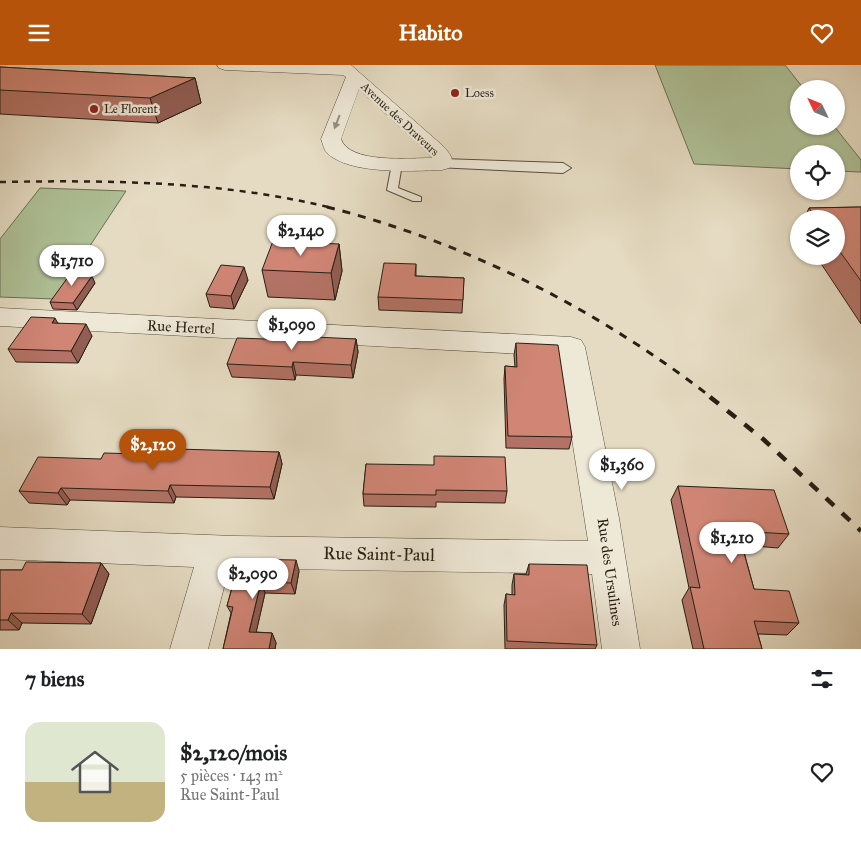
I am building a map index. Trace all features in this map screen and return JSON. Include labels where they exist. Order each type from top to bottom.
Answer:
[{"type":"street","name":"Avenue des Draveurs","points":[[225,65],[340,68],[355,77],[439,153],[442,164]]},
{"type":"street","name":"Avenue des Draveurs","points":[[355,77],[331,139],[331,146],[339,155],[350,159],[397,164],[563,168]]},
{"type":"street","name":"Rue Hertel","points":[[0,317],[571,347]]},
{"type":"street","name":"Rue des Ursulines","points":[[571,347],[608,558],[621,649]]},
{"type":"street","name":"Rue Saint-Paul","points":[[0,543],[216,551],[608,558]]},
{"type":"street","points":[[189,649],[216,551]]},
{"type":"lane","points":[[397,164],[392,190],[417,199]]},
{"type":"green space","points":[[655,65],[785,65],[797,80],[790,80],[790,135],[841,135],[861,160],[861,172],[845,171],[845,145],[790,145],[790,169],[694,164]]},
{"type":"green space","points":[[40,188],[126,191],[55,299],[0,297],[0,239]]},
{"type":"building","points":[[0,67],[195,78],[150,98],[0,90]]},
{"type":"building","points":[[861,207],[861,281],[845,259],[845,210],[810,210],[809,208]]},
{"type":"building","points":[[273,241],[339,244],[331,273],[262,270]]},
{"type":"building","points":[[384,263],[416,264],[415,276],[464,278],[463,300],[378,297]]},
{"type":"building","points":[[221,265],[244,267],[231,296],[206,294]]},
{"type":"building","points":[[76,266],[92,276],[73,303],[50,302]]},
{"type":"building","points":[[31,317],[55,318],[52,323],[86,324],[71,351],[8,349]]},
{"type":"building","points":[[295,336],[356,339],[351,365],[293,362],[292,367],[227,364],[237,338],[294,340]]},
{"type":"building","points":[[516,343],[558,345],[572,437],[508,436],[505,366],[517,367]]},
{"type":"building","points":[[177,449],[279,452],[270,487],[170,485],[168,491],[61,488],[58,493],[19,491],[38,457],[101,459],[104,453],[175,455]]},
{"type":"building","points":[[434,456],[505,457],[507,491],[436,490],[436,495],[363,494],[366,464],[434,465]]},
{"type":"building","points":[[678,486],[774,490],[789,534],[738,531],[754,589],[789,591],[799,623],[754,621],[762,649],[704,649],[690,587],[700,588]]},
{"type":"building","points":[[240,559],[296,560],[291,583],[261,582],[249,632],[272,633],[269,649],[223,649],[233,607],[227,606]]},
{"type":"building","points":[[26,562],[101,563],[82,614],[11,613],[8,620],[0,620],[0,570],[22,570]]},
{"type":"building","points":[[529,564],[587,565],[597,645],[507,641],[506,594],[515,595],[514,574],[529,575]]},
{"type":"railway","points":[[0,182],[126,182],[209,187],[250,192],[332,208]]},
{"type":"railway","points":[[327,207],[430,239],[529,283],[577,308],[624,336],[712,398]]},
{"type":"railway","points":[[710,397],[763,439],[861,531]]},
{"type":"place","name":"Loess","points":[[455,93]]},
{"type":"place","name":"Le Florent","points":[[94,109]]}]
